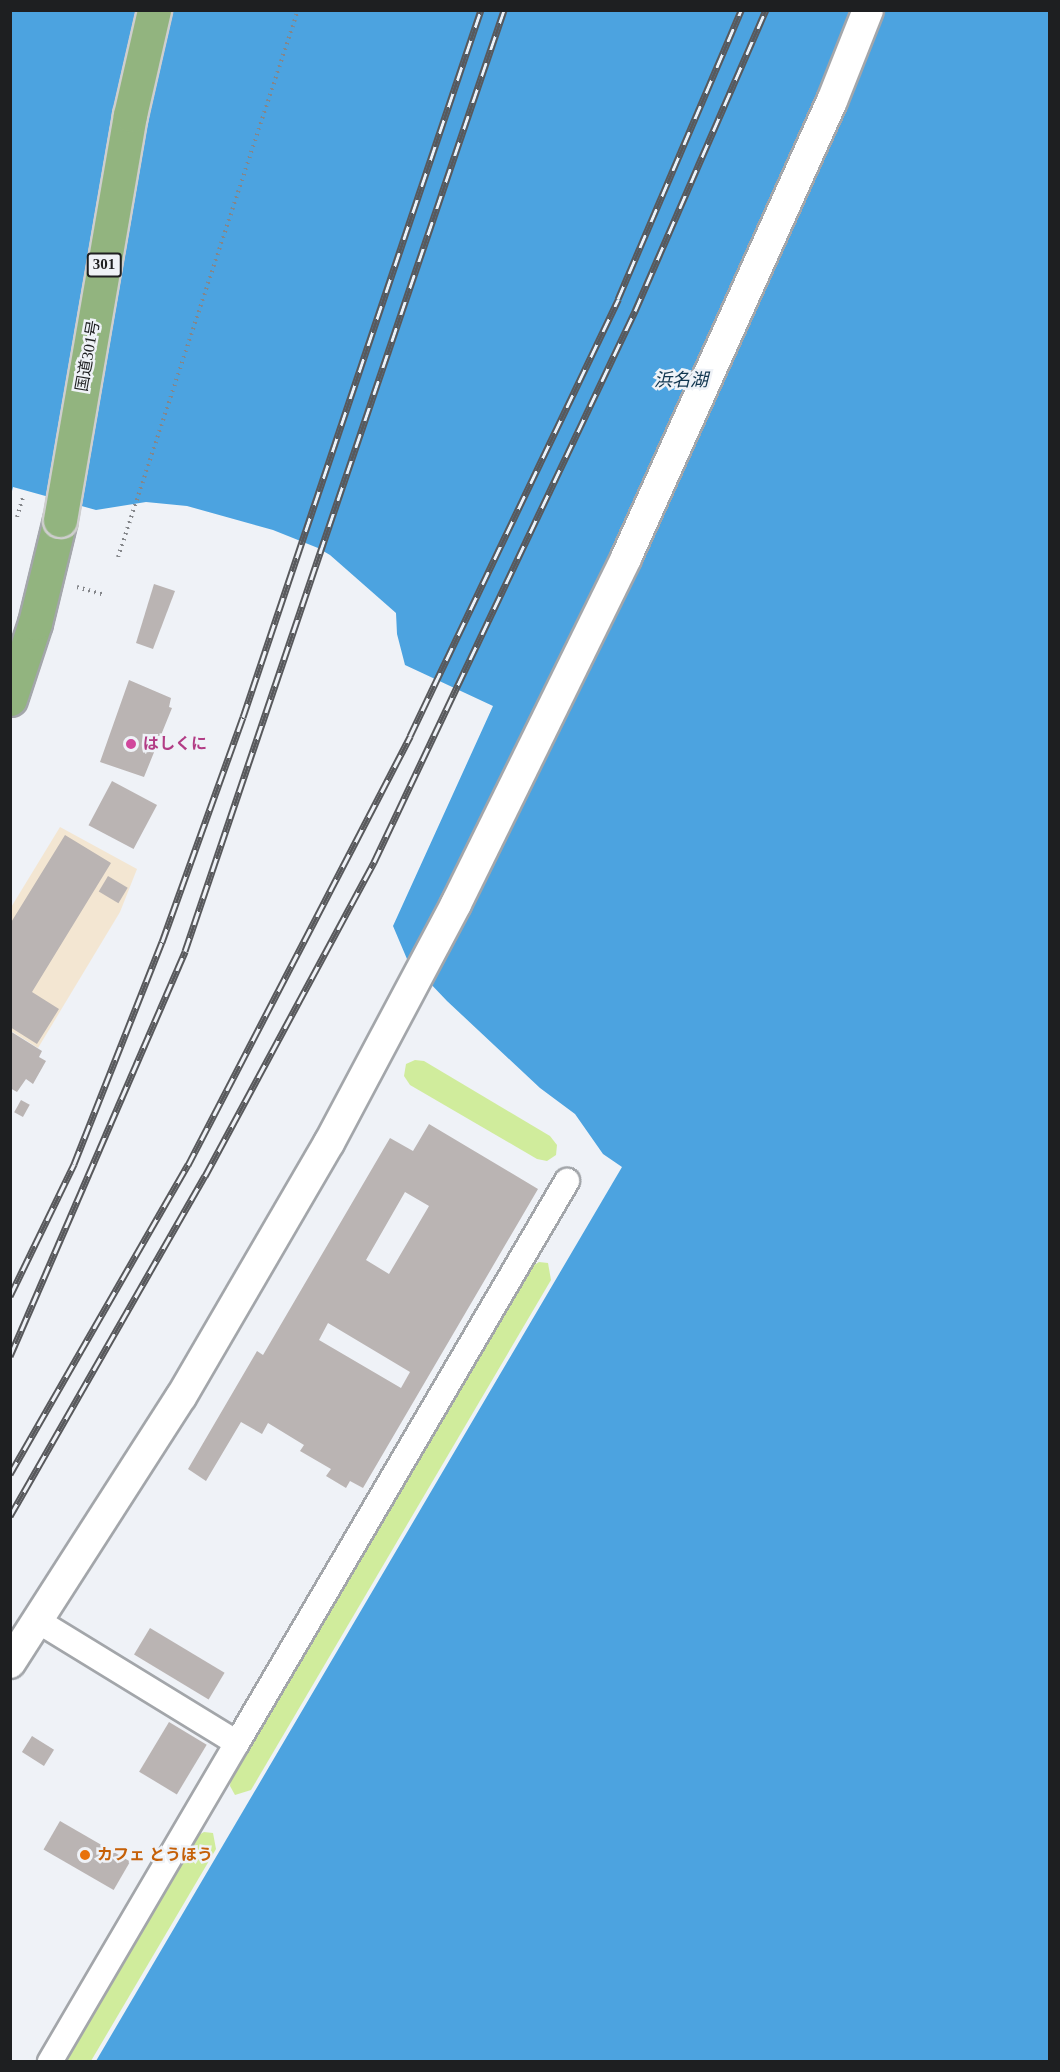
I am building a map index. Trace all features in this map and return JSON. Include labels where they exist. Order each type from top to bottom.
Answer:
[{"type":"highway","name":"国道301号","points":[[10,699],[35,623],[60,520],[130,114],[154,10]]},
{"type":"street","points":[[10,1663],[181,1397],[329,1143],[456,904],[626,558],[803,167],[868,10]]},
{"type":"street","points":[[50,2061],[567,1181]]},
{"type":"street","points":[[38,1621],[237,1743]]},
{"type":"path","points":[[118,557],[298,10]]},
{"type":"path","points":[[17,517],[23,497]]},
{"type":"path","points":[[72,585],[105,595]]},
{"type":"shaded area","points":[[60,827],[137,869],[120,912],[38,1048],[11,1031],[10,909]]},
{"type":"green space","points":[[415,1060],[424,1061],[550,1136],[557,1145],[556,1155],[547,1161],[537,1159],[410,1085],[404,1076],[406,1064]]},
{"type":"green space","points":[[539,1262],[548,1263],[551,1280],[251,1790],[235,1795],[230,1786],[231,1776],[531,1267]]},
{"type":"green space","points":[[204,1832],[213,1833],[216,1849],[91,2061],[63,2062],[195,1837]]},
{"type":"water","name":"浜名湖","points":[[11,11],[1049,11],[1049,2061],[96,2061],[622,1167],[603,1154],[575,1114],[540,1088],[447,1001],[407,959],[393,926],[493,706],[405,665],[397,634],[396,613],[330,555],[318,548],[273,530],[187,506],[146,502],[96,510],[13,487],[11,495]]},
{"type":"building","points":[[154,584],[175,591],[153,649],[136,643]]},
{"type":"building","name":"はしくに","points":[[129,680],[171,698],[169,707],[172,708],[144,777],[100,762]]},
{"type":"building","points":[[112,781],[157,805],[134,849],[89,825]]},
{"type":"building","points":[[65,835],[111,863],[32,992],[59,1009],[37,1044],[10,1027],[10,924]]},
{"type":"building","points":[[108,876],[128,888],[118,903],[99,891]]},
{"type":"building","points":[[10,1031],[42,1051],[39,1057],[46,1061],[33,1084],[26,1079],[17,1092],[10,1088]]},
{"type":"building","points":[[21,1100],[30,1105],[23,1117],[14,1112]]},
{"type":"building","points":[[429,1124],[538,1189],[363,1488],[350,1481],[346,1488],[326,1476],[331,1469],[300,1451],[304,1445],[268,1423],[262,1434],[241,1422],[206,1481],[188,1469],[257,1351],[263,1355],[390,1138],[413,1151]],"holes":[[[405,1192],[429,1206],[389,1274],[366,1260]],[[328,1323],[410,1372],[401,1388],[319,1340]]]},
{"type":"building","points":[[150,1628],[225,1673],[209,1699],[134,1655]]},
{"type":"building","points":[[169,1722],[207,1745],[177,1794],[139,1772]]},
{"type":"building","points":[[32,1736],[54,1750],[44,1766],[22,1752]]},
{"type":"building","points":[[60,1821],[130,1862],[114,1890],[44,1850]]},
{"type":"railway","points":[[10,1296],[74,1164],[162,942],[243,717],[481,10]]},
{"type":"railway","points":[[10,1356],[185,951],[504,10]]},
{"type":"railway","points":[[10,1474],[188,1165],[410,736],[618,299],[741,10]]},
{"type":"railway","points":[[10,1516],[205,1176],[374,862],[635,311],[766,10]]},
{"type":"place","name":"はしくに","points":[[131,744]]},
{"type":"place","name":"カフェ とうほう","points":[[85,1855]]}]
